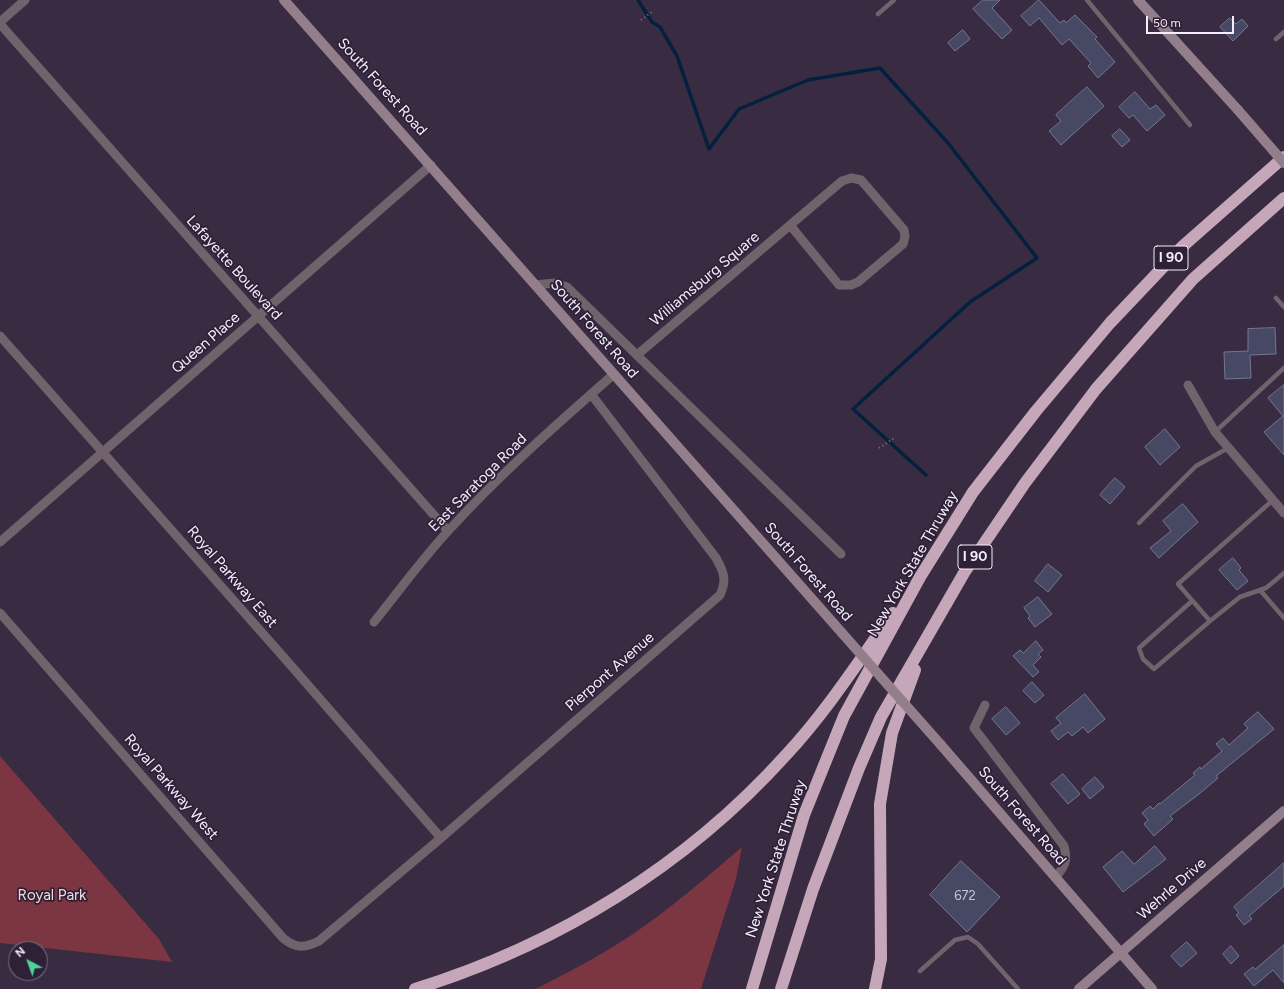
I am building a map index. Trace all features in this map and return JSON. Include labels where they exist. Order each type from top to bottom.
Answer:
[{"type":"highway","name":"New York State Thruway","points":[[752,989],[804,815],[844,716],[920,577],[973,492],[1040,405],[1110,322],[1183,246],[1284,157]]},
{"type":"highway","name":"I 90","points":[[781,989],[813,888],[859,768],[881,717],[964,573],[1020,489],[1096,389],[1193,279],[1284,198]]},
{"type":"highway","points":[[415,989],[456,976],[522,950],[585,917],[654,874],[705,835],[787,755],[829,703],[920,577]]},
{"type":"highway","points":[[875,989],[880,958],[880,804],[883,779],[892,733],[925,641]]},
{"type":"street","points":[[0,23],[25,0]]},
{"type":"street","name":"South Forest Road","points":[[284,0],[941,745],[1122,952],[1152,989]]},
{"type":"street","points":[[1138,0],[1284,163]]},
{"type":"street","name":"Lafayette Boulevard","points":[[0,23],[448,531]]},
{"type":"street","name":"Queen Place","points":[[0,542],[431,165]]},
{"type":"street","name":"Williamsburg Square","points":[[637,355],[790,225],[842,181],[851,178],[861,180],[904,230],[905,237],[904,244],[858,282],[851,285],[839,285],[790,225]]},
{"type":"street","name":"South Forest Road","points":[[535,285],[555,283],[568,287],[841,554]]},
{"type":"street","name":"Royal Parkway East","points":[[0,336],[441,838]]},
{"type":"street","name":"East Saratoga Road","points":[[374,622],[448,531],[534,446],[614,374]]},
{"type":"street","points":[[1188,385],[1215,432],[1284,512]]},
{"type":"street","name":"Pierpont Avenue","points":[[331,930],[441,838],[720,595],[725,584],[724,571],[716,558],[591,394]]},
{"type":"street","name":"Royal Parkway West","points":[[0,613],[284,938],[291,944],[300,947],[308,946],[319,941],[331,930]]},
{"type":"street","points":[[985,705],[974,728],[1064,846],[1067,856],[1066,864],[1056,877]]},
{"type":"street","name":"Wehrle Drive","points":[[1079,989],[1284,811]]},
{"type":"lane","points":[[878,14],[894,0]]},
{"type":"lane","points":[[1087,0],[1190,125]]},
{"type":"lane","points":[[1276,39],[1284,32]]},
{"type":"lane","points":[[1276,298],[1284,307]]},
{"type":"lane","points":[[1215,432],[1284,368]]},
{"type":"lane","points":[[1139,523],[1196,466],[1228,448]]},
{"type":"lane","points":[[1210,621],[1178,584],[1273,500]]},
{"type":"lane","points":[[1192,601],[1139,648],[1143,659],[1154,669],[1240,597],[1266,588],[1284,573]]},
{"type":"lane","points":[[1260,590],[1284,618]]},
{"type":"lane","points":[[920,971],[955,940],[968,937],[978,944],[1018,989]]},
{"type":"path","points":[[641,20],[653,11]]},
{"type":"path","points":[[879,448],[896,437]]},
{"type":"green space","name":"Royal Park","points":[[0,756],[159,939],[172,962],[48,948],[48,941],[8,941],[8,944],[0,943]]},
{"type":"green space","points":[[742,847],[736,879],[701,989],[535,989],[560,977],[633,934],[675,903]]},
{"type":"building","points":[[983,0],[1000,0],[992,8],[1012,30],[1002,39],[973,9]]},
{"type":"building","points":[[1039,0],[1060,23],[1064,20],[1066,23],[1075,15],[1097,37],[1095,39],[1115,62],[1098,78],[1088,66],[1091,63],[1069,39],[1062,45],[1039,18],[1030,26],[1021,16]]},
{"type":"building","points":[[1230,18],[1236,24],[1242,19],[1248,26],[1233,41],[1220,27]]},
{"type":"building","points":[[963,30],[970,39],[955,51],[948,43]]},
{"type":"building","points":[[1087,87],[1104,106],[1061,145],[1049,131],[1061,121],[1056,115]]},
{"type":"building","points":[[1135,92],[1150,109],[1156,105],[1165,115],[1147,131],[1133,115],[1129,118],[1119,107]]},
{"type":"building","points":[[1120,129],[1130,140],[1122,147],[1112,136]]},
{"type":"building","points":[[1275,328],[1276,354],[1250,355],[1251,378],[1225,379],[1224,352],[1248,351],[1248,329]]},
{"type":"building","points":[[1284,385],[1284,455],[1264,432],[1283,416],[1268,398]]},
{"type":"building","points":[[1165,429],[1180,447],[1160,465],[1145,447]]},
{"type":"building","points":[[1115,478],[1125,487],[1110,504],[1100,495]]},
{"type":"building","points":[[1183,504],[1198,522],[1159,558],[1150,548],[1171,531],[1163,521]]},
{"type":"building","points":[[1233,558],[1241,568],[1239,570],[1248,581],[1237,590],[1219,570]]},
{"type":"building","points":[[1048,564],[1062,575],[1048,592],[1035,581]]},
{"type":"building","points":[[1038,597],[1052,614],[1035,627],[1028,618],[1030,616],[1024,608]]},
{"type":"building","points":[[1036,641],[1043,650],[1038,654],[1041,657],[1033,665],[1039,672],[1033,677],[1013,656],[1020,650],[1023,653]]},
{"type":"building","points":[[1032,682],[1044,695],[1035,703],[1023,691]]},
{"type":"building","points":[[1085,694],[1105,719],[1088,733],[1083,727],[1072,736],[1068,732],[1058,740],[1051,731],[1061,723],[1056,718]]},
{"type":"building","points":[[1006,707],[1020,723],[1006,735],[992,719]]},
{"type":"building","points":[[1258,712],[1274,729],[1216,776],[1218,778],[1199,794],[1170,816],[1173,819],[1154,836],[1144,824],[1148,820],[1142,813],[1150,806],[1153,809],[1159,803],[1160,804],[1195,775],[1193,773],[1200,767],[1201,769],[1222,751],[1216,744],[1223,738],[1229,745],[1248,728],[1244,724]]},
{"type":"building","points":[[1063,774],[1080,794],[1068,804],[1051,784]]},
{"type":"building","points":[[1095,777],[1104,787],[1090,799],[1082,789]]},
{"type":"building","points":[[1155,846],[1166,859],[1123,892],[1103,867],[1122,851],[1134,864]]},
{"type":"building","points":[[961,861],[1000,897],[967,932],[930,895]]},
{"type":"building","points":[[1284,863],[1284,886],[1249,916],[1252,919],[1244,925],[1236,915],[1239,913],[1234,907]]},
{"type":"building","points":[[1187,942],[1197,953],[1181,967],[1171,956]]},
{"type":"building","points":[[1284,945],[1284,983],[1273,970],[1254,986],[1244,974],[1253,967],[1255,969]]},
{"type":"building","points":[[1231,946],[1239,956],[1231,964],[1223,954]]},
{"type":"waterway","points":[[638,0],[652,22],[660,27],[677,56],[709,149],[739,109],[808,80],[880,68],[948,143],[1037,258],[970,302],[853,409],[926,475]]}]
